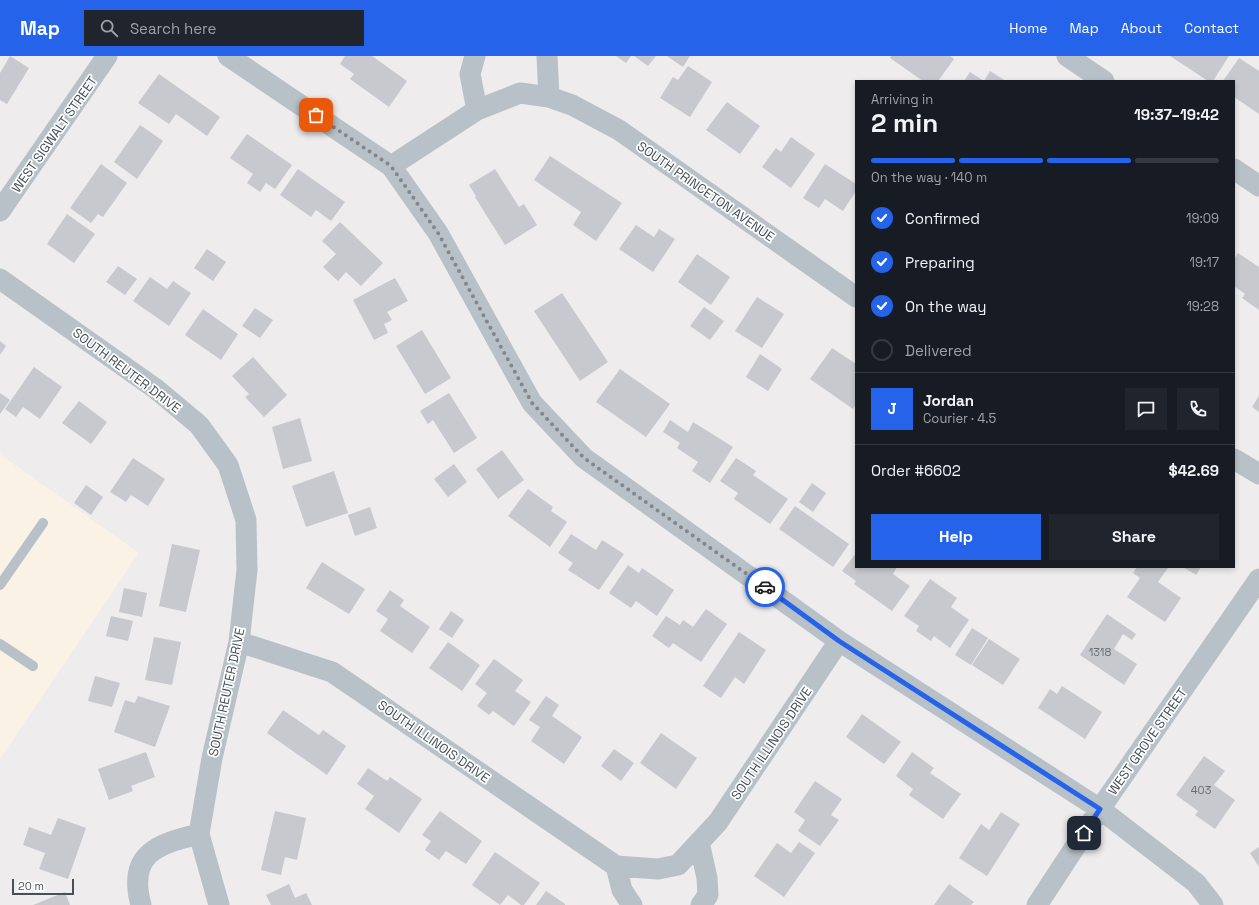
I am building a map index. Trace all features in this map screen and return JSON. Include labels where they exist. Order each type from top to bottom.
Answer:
[{"type":"street","name":"WEST SIGWALT STREET","points":[[0,211],[107,56]]},
{"type":"street","points":[[228,56],[391,166],[438,233],[532,403],[584,458],[839,641],[1100,809],[1196,883],[1213,905]]},
{"type":"street","points":[[476,56],[470,74],[477,110]]},
{"type":"street","points":[[547,56],[549,97]]},
{"type":"street","points":[[1067,56],[1103,80]]},
{"type":"street","name":"SOUTH PRINCETON AVENUE","points":[[391,166],[477,110],[520,93],[549,97],[572,105],[620,130],[855,296]]},
{"type":"street","points":[[1235,170],[1259,186]]},
{"type":"street","name":"SOUTH REUTER DRIVE","points":[[0,279],[156,388],[199,425],[228,465],[246,520],[247,570],[239,642],[212,758],[199,834],[219,905]]},
{"type":"street","points":[[1235,460],[1259,474]]},
{"type":"street","name":"WEST GROVE STREET","points":[[1036,905],[1100,809],[1259,579]]},
{"type":"street","name":"SOUTH ILLINOIS DRIVE","points":[[239,642],[332,672],[616,866],[658,869],[678,865],[718,822],[839,641]]},
{"type":"street","points":[[141,905],[137,891],[137,874],[144,859],[169,841],[199,834]]},
{"type":"street","points":[[699,842],[707,878],[708,895],[701,905]]},
{"type":"street","points":[[616,866],[622,890],[632,905]]},
{"type":"lane","points":[[0,585],[43,523]]},
{"type":"lane","points":[[0,644],[33,666]]},
{"type":"shaded area","points":[[0,454],[139,553],[0,759]]},
{"type":"building","points":[[10,56],[29,68],[7,104],[0,100],[0,73]]},
{"type":"building","points":[[345,56],[372,56],[407,81],[389,107],[350,79],[354,74],[340,64]]},
{"type":"building","points":[[616,56],[631,56],[626,63]]},
{"type":"building","points":[[634,56],[656,56],[648,66]]},
{"type":"building","points":[[667,56],[690,56],[683,67]]},
{"type":"building","points":[[891,56],[950,56],[954,59],[939,80],[922,80],[890,58]]},
{"type":"building","points":[[1170,56],[1229,56],[1214,80],[1206,80]]},
{"type":"building","points":[[1239,58],[1259,71],[1259,114],[1235,98],[1235,80],[1224,80]]},
{"type":"building","points":[[688,66],[712,82],[690,117],[660,98],[673,77],[678,80]]},
{"type":"building","points":[[990,71],[1004,80],[985,80]]},
{"type":"building","points":[[970,72],[982,80],[965,80]]},
{"type":"building","points":[[159,74],[220,117],[207,136],[176,114],[169,124],[138,103]]},
{"type":"building","points":[[727,102],[760,126],[740,154],[706,130]]},
{"type":"building","points":[[140,125],[163,141],[137,179],[114,162]]},
{"type":"building","points":[[247,134],[292,165],[275,189],[266,183],[260,192],[247,183],[253,174],[230,158]]},
{"type":"building","points":[[791,137],[815,154],[791,188],[762,167],[776,148],[781,152]]},
{"type":"building","points":[[550,156],[622,203],[596,241],[573,225],[581,212],[534,180]]},
{"type":"building","points":[[101,164],[127,183],[103,217],[98,214],[91,223],[70,208]]},
{"type":"building","points":[[825,164],[855,183],[855,193],[843,211],[825,199],[819,208],[803,198]]},
{"type":"building","points":[[298,169],[345,202],[331,221],[316,210],[311,217],[280,195]]},
{"type":"building","points":[[495,169],[519,207],[524,204],[537,225],[505,245],[469,185]]},
{"type":"building","points":[[67,214],[95,234],[74,263],[47,244]]},
{"type":"building","points":[[340,222],[383,263],[361,286],[346,272],[338,281],[323,267],[336,254],[322,241]]},
{"type":"building","points":[[636,225],[654,237],[659,229],[675,239],[653,272],[619,249]]},
{"type":"building","points":[[207,249],[226,262],[213,281],[194,268]]},
{"type":"building","points":[[1238,253],[1259,267],[1259,310],[1242,298],[1245,294],[1235,287],[1235,258]]},
{"type":"building","points":[[697,254],[730,277],[711,305],[678,282]]},
{"type":"building","points":[[118,266],[137,279],[125,295],[106,282]]},
{"type":"building","points":[[150,277],[167,289],[173,281],[191,293],[169,326],[133,301]]},
{"type":"building","points":[[395,278],[408,301],[387,312],[392,320],[384,324],[388,333],[374,340],[353,300]]},
{"type":"building","points":[[562,293],[608,362],[580,381],[534,311]]},
{"type":"building","points":[[757,297],[784,314],[762,348],[735,331]]},
{"type":"building","points":[[704,307],[724,321],[710,340],[690,326]]},
{"type":"building","points":[[255,308],[273,320],[260,338],[242,326]]},
{"type":"building","points":[[203,309],[238,334],[221,360],[185,335]]},
{"type":"building","points":[[422,330],[451,378],[425,394],[396,346]]},
{"type":"building","points":[[0,341],[6,346],[0,355]]},
{"type":"building","points":[[832,348],[855,363],[855,406],[853,409],[810,379]]},
{"type":"building","points":[[760,354],[782,369],[768,391],[746,377]]},
{"type":"building","points":[[253,357],[287,395],[264,417],[245,397],[249,394],[232,376]]},
{"type":"building","points":[[34,367],[62,387],[40,419],[23,407],[16,417],[5,409]]},
{"type":"building","points":[[620,369],[670,404],[646,437],[596,402]]},
{"type":"building","points":[[0,393],[10,400],[0,414]]},
{"type":"building","points":[[449,393],[477,438],[454,453],[433,420],[428,424],[420,411]]},
{"type":"building","points":[[1259,396],[1259,412],[1252,407]]},
{"type":"building","points":[[79,401],[107,422],[91,444],[62,423]]},
{"type":"building","points":[[300,418],[312,461],[283,469],[272,427]]},
{"type":"building","points":[[670,420],[688,432],[693,422],[733,447],[710,483],[692,471],[698,462],[677,448],[680,443],[663,432]]},
{"type":"building","points":[[502,450],[524,480],[498,499],[476,469]]},
{"type":"building","points":[[133,458],[165,479],[148,506],[131,495],[126,502],[110,492]]},
{"type":"building","points":[[736,458],[756,471],[753,475],[788,499],[770,524],[734,499],[738,493],[720,481]]},
{"type":"building","points":[[454,464],[467,482],[448,497],[434,479]]},
{"type":"building","points":[[334,471],[348,513],[306,527],[292,486]]},
{"type":"building","points":[[812,483],[826,493],[813,512],[799,502]]},
{"type":"building","points":[[86,485],[103,497],[91,515],[74,503]]},
{"type":"building","points":[[528,489],[553,507],[551,511],[567,522],[550,547],[508,516]]},
{"type":"building","points":[[795,506],[849,544],[833,567],[779,529]]},
{"type":"building","points":[[370,507],[377,528],[355,536],[348,515]]},
{"type":"building","points":[[571,534],[596,550],[602,540],[624,554],[599,590],[568,570],[573,563],[558,553]]},
{"type":"building","points":[[172,544],[200,550],[186,612],[159,606]]},
{"type":"building","points":[[855,554],[855,568],[896,568],[893,574],[910,586],[892,611],[854,584],[856,581],[842,571]]},
{"type":"building","points":[[322,562],[365,589],[349,614],[306,588]]},
{"type":"building","points":[[628,565],[639,573],[642,568],[674,590],[657,616],[636,601],[631,608],[609,593]]},
{"type":"building","points":[[1136,568],[1168,568],[1158,582],[1181,598],[1165,622],[1127,597],[1140,578],[1133,573]]},
{"type":"building","points":[[1185,568],[1200,568],[1196,575]]},
{"type":"building","points":[[930,579],[957,598],[951,607],[969,620],[950,648],[934,636],[931,641],[916,631],[919,626],[904,616]]},
{"type":"building","points":[[124,588],[147,593],[142,617],[119,612]]},
{"type":"building","points":[[390,590],[404,600],[400,606],[430,627],[412,653],[380,631],[388,619],[376,611]]},
{"type":"building","points":[[706,609],[727,624],[701,662],[673,643],[669,648],[652,636],[666,616],[680,625],[683,620],[693,627]]},
{"type":"building","points":[[451,611],[464,620],[452,638],[439,629]]},
{"type":"building","points":[[1107,614],[1136,634],[1132,640],[1123,634],[1114,649],[1137,664],[1124,685],[1080,655]]},
{"type":"building","points":[[111,616],[133,621],[128,641],[106,636]]},
{"type":"building","points":[[972,628],[988,638],[971,665],[955,655]]},
{"type":"building","points":[[739,632],[766,650],[744,684],[735,677],[721,698],[703,686]]},
{"type":"building","points":[[154,637],[181,642],[172,685],[145,680]]},
{"type":"building","points":[[989,639],[1020,659],[1003,685],[972,665]]},
{"type":"building","points":[[448,642],[480,665],[462,691],[429,668]]},
{"type":"building","points":[[494,659],[523,680],[515,691],[531,702],[514,726],[493,711],[489,715],[477,706],[487,693],[475,684]]},
{"type":"building","points":[[95,676],[120,683],[112,707],[88,701]]},
{"type":"building","points":[[1062,686],[1102,712],[1085,739],[1038,708],[1050,689],[1057,694]]},
{"type":"building","points":[[138,696],[170,706],[155,747],[114,732],[125,700],[135,703]]},
{"type":"building","points":[[546,696],[559,705],[552,716],[582,737],[564,764],[531,741],[540,727],[529,720]]},
{"type":"building","points":[[283,710],[319,735],[323,730],[346,746],[327,775],[267,733]]},
{"type":"building","points":[[862,714],[901,742],[884,764],[846,737]]},
{"type":"building","points":[[661,733],[697,758],[676,789],[640,763]]},
{"type":"building","points":[[614,749],[634,763],[621,781],[601,766]]},
{"type":"building","points":[[146,752],[155,777],[131,786],[133,791],[109,800],[98,769]]},
{"type":"building","points":[[912,752],[934,768],[930,773],[961,794],[943,819],[909,795],[913,789],[896,776]]},
{"type":"building","points":[[1204,756],[1225,771],[1214,785],[1235,800],[1215,829],[1195,815],[1198,811],[1176,795]]},
{"type":"building","points":[[368,768],[387,781],[390,777],[422,799],[399,833],[365,809],[374,796],[357,784]]},
{"type":"building","points":[[815,781],[842,799],[831,815],[839,820],[820,846],[798,831],[805,820],[794,812]]},
{"type":"building","points":[[275,811],[306,818],[297,860],[285,857],[281,875],[261,870]]},
{"type":"building","points":[[440,811],[482,841],[466,864],[446,851],[439,860],[425,850],[431,841],[422,835]]},
{"type":"building","points":[[1001,812],[1020,824],[987,876],[959,858],[981,824],[989,830]]},
{"type":"building","points":[[58,818],[86,828],[68,879],[39,869],[45,853],[23,845],[29,827],[51,835]]},
{"type":"building","points":[[799,842],[815,853],[784,897],[754,876],[777,843],[791,853]]},
{"type":"building","points":[[1259,847],[1259,867],[1250,853]]},
{"type":"building","points":[[495,852],[540,883],[524,905],[521,905],[508,895],[500,905],[472,885]]},
{"type":"building","points":[[289,884],[295,898],[306,893],[312,905],[271,905],[266,895]]},
{"type":"building","points":[[949,884],[974,902],[971,905],[934,905]]},
{"type":"building","points":[[546,891],[565,904],[565,905],[536,905]]},
{"type":"building","points":[[65,892],[70,905],[33,905]]},
{"type":"way so far","points":[[316,115],[391,166],[438,233],[532,403],[584,458],[623,484],[765,587]]},
{"type":"route","points":[[765,587],[839,641],[1100,809],[1084,833]]}]
